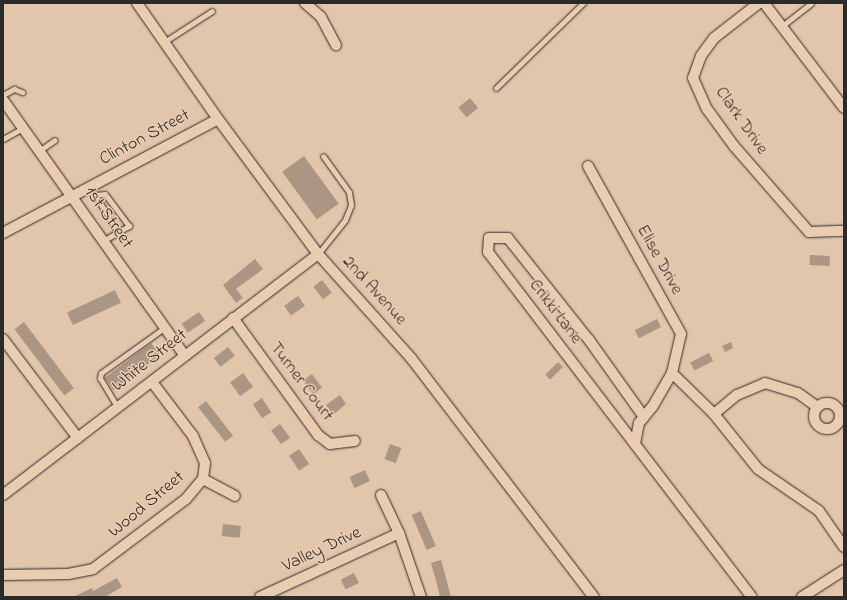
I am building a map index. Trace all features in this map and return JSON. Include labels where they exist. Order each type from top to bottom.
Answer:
[{"type":"street","name":"2nd Avenue","points":[[137,3],[218,119],[318,254],[411,358],[594,597]]},
{"type":"street","points":[[305,3],[322,17],[336,45]]},
{"type":"street","name":"Clark Drive","points":[[759,3],[714,38],[701,56],[693,78],[707,109],[734,146],[809,232],[844,231]]},
{"type":"street","points":[[764,3],[844,108]]},
{"type":"street","name":"1st Street","points":[[3,100],[184,355]]},
{"type":"street","name":"Clinton Street","points":[[3,233],[218,119]]},
{"type":"street","name":"Elise Drive","points":[[588,166],[681,334],[672,373],[639,423],[635,444]]},
{"type":"street","name":"Crikki Lane","points":[[644,416],[589,340],[508,238],[489,238],[488,252],[752,597]]},
{"type":"street","name":"White Street","points":[[4,490],[118,408],[184,355],[318,254]]},
{"type":"street","name":"Turner Court","points":[[233,318],[318,435],[330,444],[355,441]]},
{"type":"street","points":[[3,339],[78,438]]},
{"type":"street","points":[[672,373],[714,414],[758,469],[819,511],[844,548]]},
{"type":"street","name":"Wood Street","points":[[3,575],[68,574],[92,569],[186,499],[203,479],[205,463],[193,436],[152,382]]},
{"type":"street","points":[[714,414],[737,395],[765,383],[798,393],[817,407]]},
{"type":"street","points":[[203,479],[235,496]]},
{"type":"street","points":[[381,495],[398,533],[421,597]]},
{"type":"street","name":"Valley Drive","points":[[260,597],[398,533]]},
{"type":"street","points":[[802,597],[819,593],[844,570]]},
{"type":"lane","points":[[496,88],[583,3]]},
{"type":"lane","points":[[782,26],[811,3]]},
{"type":"lane","points":[[164,42],[212,11]]},
{"type":"lane","points":[[3,95],[14,89],[22,92]]},
{"type":"lane","points":[[3,139],[23,128]]},
{"type":"lane","points":[[39,151],[55,140]]},
{"type":"lane","points":[[318,254],[345,220],[351,206],[348,192],[323,156]]},
{"type":"lane","points":[[103,241],[129,226],[105,194],[95,195],[118,232]]},
{"type":"lane","points":[[118,408],[100,378],[101,373],[164,328]]},
{"type":"building","points":[[470,98],[478,108],[467,118],[458,107]]},
{"type":"building","points":[[304,156],[339,204],[317,220],[282,172]]},
{"type":"building","points":[[810,255],[830,256],[829,266],[809,265]]},
{"type":"building","points":[[255,259],[263,269],[236,289],[243,298],[236,303],[223,285]]},
{"type":"building","points":[[322,280],[332,293],[323,299],[313,287]]},
{"type":"building","points":[[115,290],[121,303],[73,325],[67,312]]},
{"type":"building","points":[[298,296],[305,306],[291,316],[284,306]]},
{"type":"building","points":[[199,312],[205,321],[188,333],[182,324]]},
{"type":"building","points":[[657,319],[661,327],[639,338],[635,330]]},
{"type":"building","points":[[24,322],[74,388],[64,396],[14,329]]},
{"type":"building","points":[[731,342],[733,348],[725,352],[722,346]]},
{"type":"building","points":[[151,343],[160,355],[114,390],[105,378]]},
{"type":"building","points":[[228,347],[235,356],[221,367],[214,358]]},
{"type":"building","points":[[709,353],[713,361],[694,371],[690,363]]},
{"type":"building","points":[[558,362],[563,367],[550,380],[545,375]]},
{"type":"building","points":[[243,373],[253,387],[240,396],[230,382]]},
{"type":"building","points":[[312,374],[322,388],[313,394],[303,380]]},
{"type":"building","points":[[340,395],[346,404],[333,415],[326,405]]},
{"type":"building","points":[[262,398],[271,412],[262,418],[253,404]]},
{"type":"building","points":[[206,401],[233,436],[225,442],[198,407]]},
{"type":"building","points":[[280,424],[290,438],[281,444],[271,430]]},
{"type":"building","points":[[390,444],[401,448],[396,463],[385,459]]},
{"type":"building","points":[[299,449],[309,464],[299,471],[289,456]]},
{"type":"building","points":[[365,470],[370,481],[354,488],[349,477]]},
{"type":"building","points":[[421,511],[436,546],[427,550],[412,515]]},
{"type":"building","points":[[223,524],[241,526],[240,538],[222,536]]},
{"type":"building","points":[[441,560],[451,597],[440,597],[431,563]]},
{"type":"building","points":[[354,573],[359,583],[346,590],[341,580]]},
{"type":"building","points":[[117,578],[122,587],[105,597],[73,597],[92,588],[93,591]]}]
